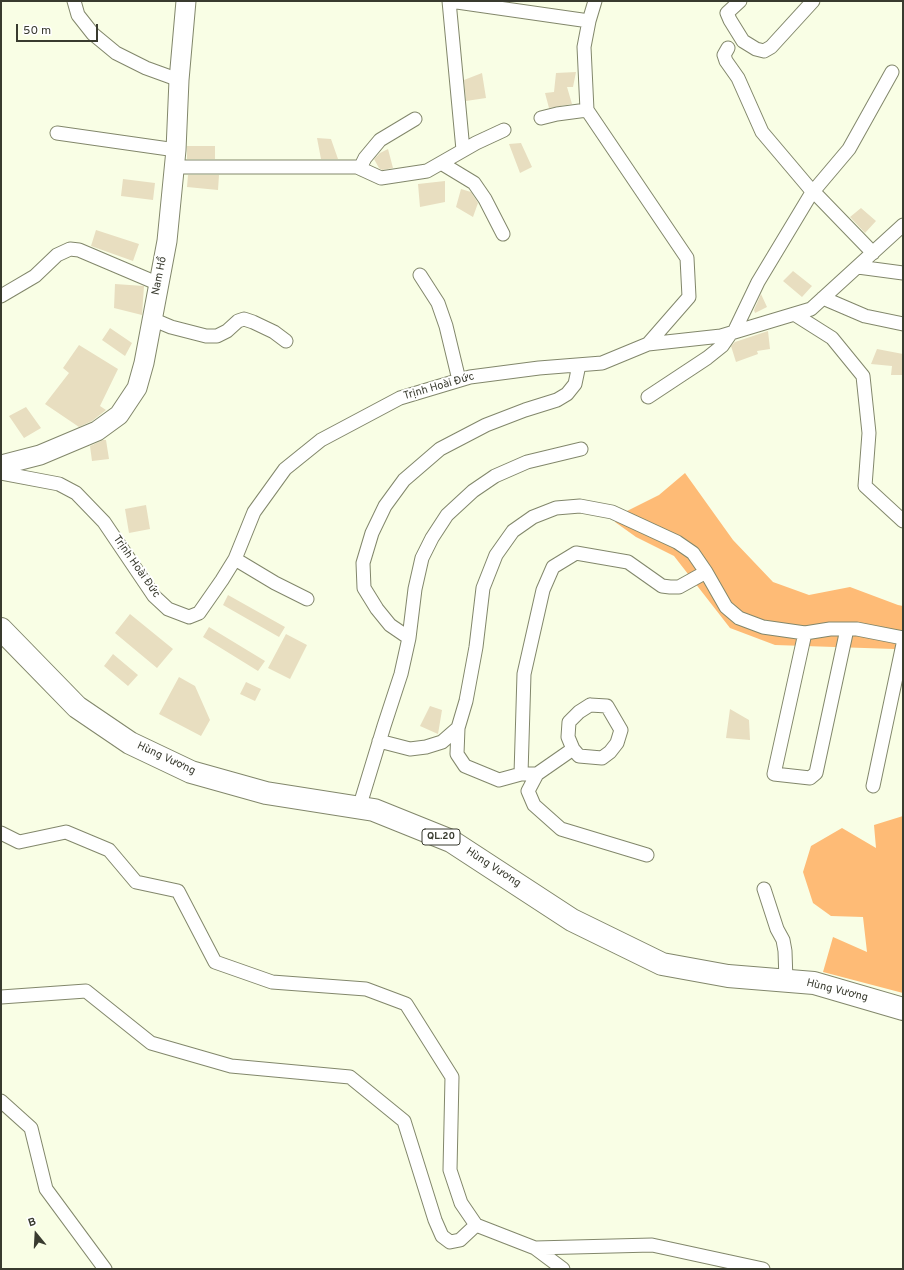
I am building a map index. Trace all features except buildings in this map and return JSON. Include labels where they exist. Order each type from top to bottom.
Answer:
[{"type":"highway","name":"Hùng Vương","points":[[1,629],[77,707],[130,743],[191,772],[266,793],[374,810],[451,841],[572,920],[662,964],[728,976],[814,983],[903,1009]]},
{"type":"street","points":[[74,1],[78,15],[93,34],[116,53],[146,68],[179,80]]},
{"type":"street","name":"Nam Hồ","points":[[1,465],[47,452],[97,431],[119,415],[137,388],[144,363],[167,241],[175,159],[179,80],[186,1]]},
{"type":"street","points":[[463,150],[449,1],[589,21]]},
{"type":"street","points":[[541,118],[587,110],[584,47],[595,1]]},
{"type":"street","points":[[740,1],[727,13],[730,20],[743,40],[756,49],[764,51],[771,47],[812,1]]},
{"type":"street","points":[[728,48],[724,55],[726,61],[738,78],[762,132],[812,192],[873,254]]},
{"type":"street","points":[[648,398],[707,358],[722,346],[732,333],[758,282],[812,192],[850,149],[892,72]]},
{"type":"street","name":"Trịnh Hoài Đức","points":[[1,473],[59,484],[76,493],[104,522],[154,596],[168,609],[189,617],[198,613],[215,591],[235,560],[254,512],[285,469],[321,440],[400,398],[470,376],[602,363],[648,344],[689,297],[687,258],[587,110]]},
{"type":"street","points":[[360,168],[365,158],[380,140],[415,119]]},
{"type":"street","points":[[57,133],[175,159],[360,168],[380,178],[427,171],[463,150],[504,130]]},
{"type":"street","points":[[441,163],[474,183],[485,199],[503,234]]},
{"type":"street","points":[[648,344],[721,336],[811,309],[903,225]]},
{"type":"street","points":[[1,296],[35,276],[57,255],[70,249],[79,250],[158,284]]},
{"type":"street","points":[[858,267],[903,273]]},
{"type":"street","points":[[420,275],[438,303],[446,326],[460,380]]},
{"type":"street","points":[[823,298],[865,316],[903,324]]},
{"type":"street","points":[[794,314],[832,338],[863,376],[869,433],[865,486],[903,521]]},
{"type":"street","points":[[152,319],[171,327],[206,336],[217,336],[238,321],[244,319],[274,332],[286,341]]},
{"type":"street","points":[[409,638],[390,625],[377,609],[364,588],[363,563],[372,533],[385,506],[404,480],[440,449],[486,425],[557,400],[566,394],[575,384],[579,365]]},
{"type":"street","points":[[359,808],[401,674],[409,638],[415,589],[422,558],[432,538],[447,515],[473,491],[495,476],[527,462],[581,449]]},
{"type":"street","points":[[537,774],[521,774],[499,780],[465,766],[457,754],[458,728],[466,701],[476,647],[483,588],[496,555],[513,531],[532,517],[556,508],[580,506],[612,512],[677,542],[693,553],[726,607],[739,618],[763,627],[805,633],[830,629],[857,629],[903,638]]},
{"type":"street","points":[[521,774],[524,674],[543,590],[553,567],[576,554],[628,562],[662,586],[670,587],[679,586],[706,572]]},
{"type":"street","points":[[235,560],[274,583],[307,599]]},
{"type":"street","points":[[805,633],[774,774],[810,778],[816,773],[847,629]]},
{"type":"street","points":[[873,786],[903,644]]},
{"type":"street","points":[[590,705],[607,706],[621,730],[617,743],[610,752],[602,758],[579,756],[573,748],[568,737],[569,722],[579,712],[590,705]]},
{"type":"street","points":[[380,741],[410,749],[426,747],[442,742],[458,728]]},
{"type":"street","points":[[573,748],[537,774],[528,790],[534,805],[561,829],[647,855]]},
{"type":"street","points":[[1,833],[19,842],[66,832],[109,850],[136,882],[178,891],[215,962],[272,982],[366,989],[406,1004],[452,1076],[450,1170],[461,1203],[476,1226],[535,1248],[562,1269]]},
{"type":"street","points":[[764,889],[776,929],[783,940],[786,981]]},
{"type":"street","points":[[1,997],[86,991],[151,1043],[231,1066],[350,1076],[404,1121],[435,1220],[442,1236],[450,1242],[460,1240],[476,1226]]},
{"type":"street","points":[[1,1101],[31,1128],[46,1189],[105,1269]]},
{"type":"street","points":[[535,1248],[652,1245],[763,1269]]},
{"type":"shaded area","points":[[685,473],[733,540],[773,582],[809,595],[850,587],[903,606],[903,657],[894,649],[775,645],[730,628],[674,556],[636,537],[615,522],[627,511],[659,495]]},
{"type":"shaded area","points":[[903,816],[903,993],[823,972],[833,937],[867,952],[863,917],[831,916],[813,903],[803,872],[811,846],[842,828],[876,848],[874,825]]}]
